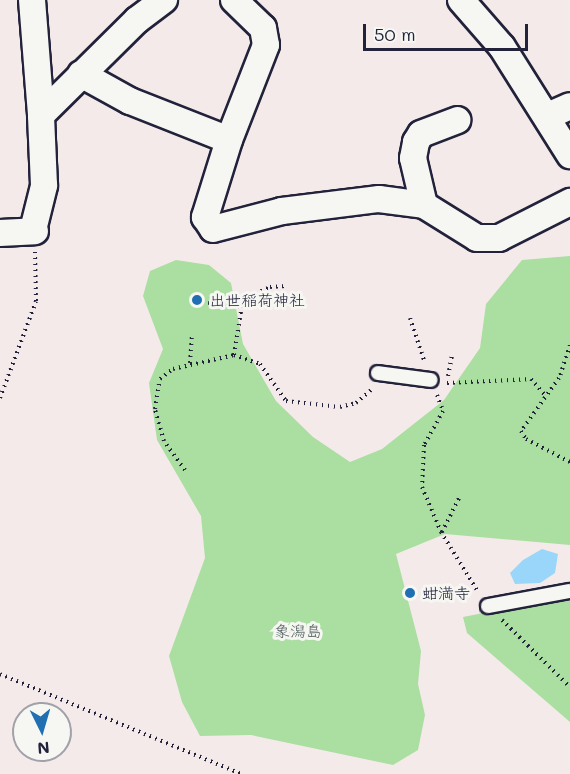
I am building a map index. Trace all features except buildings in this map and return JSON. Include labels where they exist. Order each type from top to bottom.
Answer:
[{"type":"street","points":[[0,233],[35,227],[44,185],[32,0]]},
{"type":"street","points":[[41,115],[81,74],[164,0]]},
{"type":"street","points":[[234,0],[263,28],[267,45],[229,140],[206,217],[213,229],[282,210],[379,199],[424,205],[477,238],[500,238],[570,202]]},
{"type":"street","points":[[461,0],[559,111],[570,155]]},
{"type":"street","points":[[81,74],[130,101],[229,140]]},
{"type":"street","points":[[424,205],[413,158],[416,142],[421,134],[457,120]]},
{"type":"lane","points":[[378,373],[431,380]]},
{"type":"lane","points":[[488,606],[570,591]]},
{"type":"path","points":[[0,398],[36,301],[35,227]]},
{"type":"path","points":[[234,356],[242,307],[249,296],[270,286],[285,286]]},
{"type":"path","points":[[208,303],[242,307]]},
{"type":"path","points":[[410,318],[443,411],[423,445],[422,487],[441,532],[488,606],[570,687]]},
{"type":"path","points":[[190,363],[192,337]]},
{"type":"path","points":[[570,345],[559,378],[521,431],[526,439],[570,462]]},
{"type":"path","points":[[185,470],[164,441],[155,409],[160,379],[173,369],[190,363],[234,356],[260,364],[286,401],[340,407],[356,403],[373,388],[378,373]]},
{"type":"path","points":[[447,383],[452,356]]},
{"type":"path","points":[[431,380],[447,383],[531,379],[546,396]]},
{"type":"path","points":[[441,532],[460,496]]},
{"type":"path","points":[[0,674],[241,774]]},
{"type":"green space","name":"象潟島","points":[[570,256],[570,545],[445,534],[396,554],[421,651],[418,684],[425,715],[418,750],[393,765],[251,735],[200,736],[182,702],[169,656],[205,558],[201,516],[157,440],[149,383],[163,349],[143,296],[150,271],[176,260],[209,265],[231,283],[243,344],[276,401],[313,437],[350,462],[382,449],[444,400],[480,348],[486,304],[522,260]]},
{"type":"green space","points":[[570,596],[570,722],[467,633],[463,617]]},
{"type":"water","points":[[542,549],[558,554],[555,573],[540,583],[515,584],[510,573],[523,560]]},
{"type":"place","name":"出世稲荷神社","points":[[197,300]]},
{"type":"place","name":"蚶満寺","points":[[410,593]]}]
